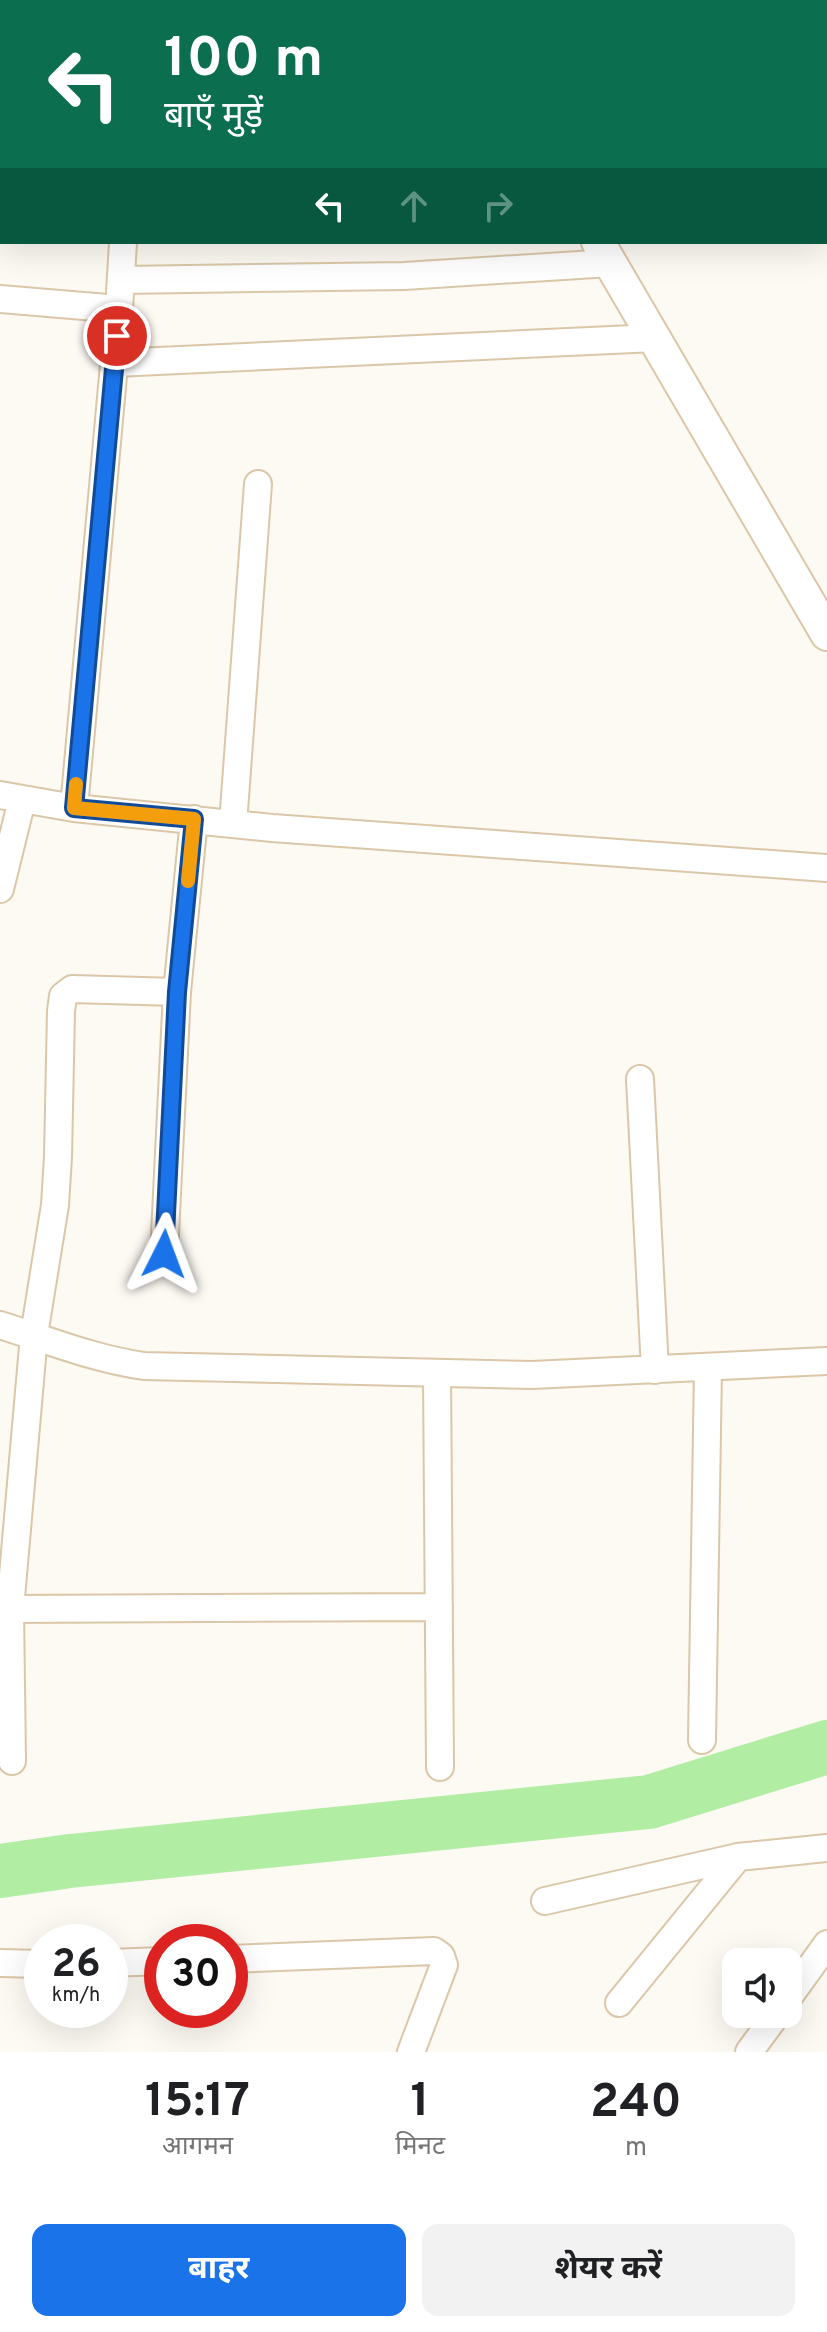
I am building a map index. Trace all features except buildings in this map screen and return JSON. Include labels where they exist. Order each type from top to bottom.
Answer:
[{"type":"street","points":[[74,808],[115,363],[123,244]]},
{"type":"street","points":[[121,280],[404,276],[605,253],[827,634]]},
{"type":"street","points":[[0,299],[119,309]]},
{"type":"street","points":[[115,363],[655,338]]},
{"type":"street","points":[[233,824],[258,484]]},
{"type":"street","points":[[0,889],[11,798],[74,808],[233,824],[827,868]]},
{"type":"street","points":[[164,1254],[177,992],[194,819]]},
{"type":"street","points":[[12,1761],[10,1609],[34,1335],[55,1205],[63,996],[72,989],[177,992]]},
{"type":"street","points":[[640,1079],[655,1370]]},
{"type":"street","points":[[0,1325],[82,1354],[144,1366],[532,1375],[827,1361]]},
{"type":"street","points":[[702,1740],[708,1368]]},
{"type":"street","points":[[437,1373],[440,1767]]},
{"type":"street","points":[[10,1609],[439,1607]]},
{"type":"street","points":[[545,1901],[738,1857],[827,1848]]},
{"type":"street","points":[[619,2003],[738,1857]]},
{"type":"street","points":[[802,1979],[827,1944]]},
{"type":"street","points":[[248,1958],[437,1953],[444,1960],[444,1965],[411,2052]]},
{"type":"street","points":[[0,1963],[24,1964]]},
{"type":"street","points":[[749,2052],[767,2028]]},
{"type":"waterway","points":[[0,1871],[70,1861],[649,1802],[827,1747]]},
{"type":"slow traffic","points":[[76,784],[74,808],[194,819],[188,881]]},
{"type":"route","points":[[117,336],[74,808],[194,819],[177,992],[164,1254]]}]
